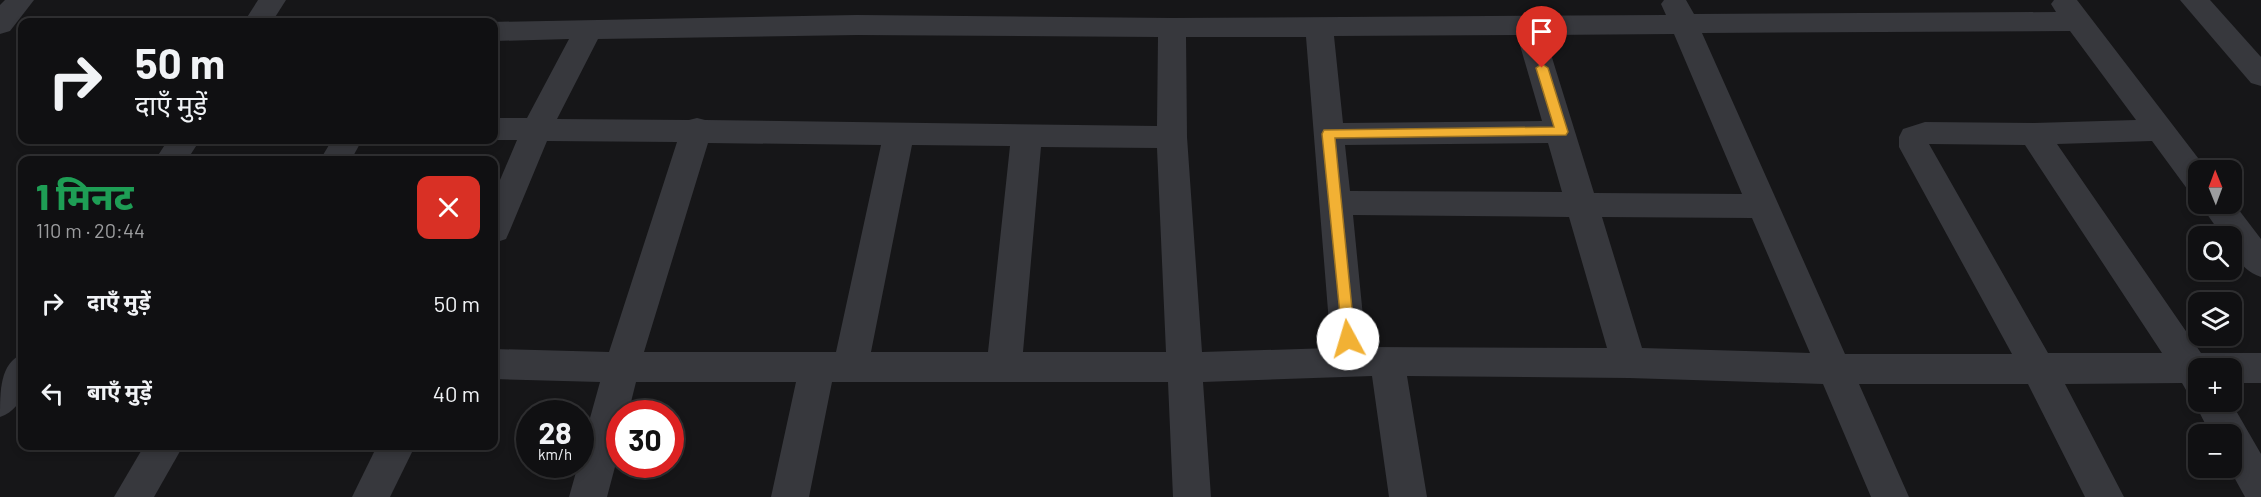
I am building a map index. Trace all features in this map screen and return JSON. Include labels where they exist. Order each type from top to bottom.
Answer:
[{"type":"street","points":[[0,25],[20,0]]},
{"type":"street","points":[[261,18],[272,0]]},
{"type":"street","points":[[2194,0],[2250,52],[2261,76]]},
{"type":"street","points":[[498,31],[588,30],[858,12],[1074,13],[1172,28],[1318,27],[1452,13],[1528,25],[1678,11],[2070,10],[2188,168]]},
{"type":"street","points":[[1678,11],[1890,497]]},
{"type":"street","points":[[0,25],[18,27]]},
{"type":"street","points":[[1528,25],[1562,132],[1629,363]]},
{"type":"street","points":[[1318,27],[1350,362]]},
{"type":"street","points":[[1172,28],[1172,137],[1192,497]]},
{"type":"street","points":[[498,221],[537,129],[588,30]]},
{"type":"street","points":[[498,129],[697,129],[1172,137]]},
{"type":"street","points":[[588,497],[622,367],[697,129]]},
{"type":"street","points":[[2105,497],[2038,368],[1914,147],[1914,138],[1925,133],[2034,134],[2159,130]]},
{"type":"street","points":[[1328,134],[1562,132]]},
{"type":"street","points":[[790,497],[834,368],[899,133]]},
{"type":"street","points":[[1004,367],[1027,134]]},
{"type":"street","points":[[2034,134],[2188,362]]},
{"type":"street","points":[[1335,203],[1764,206]]},
{"type":"street","points":[[2224,214],[2261,264]]},
{"type":"street","points":[[498,364],[834,368],[1186,367],[1387,361],[1629,363],[1835,369],[2038,368],[2188,374]]},
{"type":"street","points":[[1387,361],[1408,497]]},
{"type":"street","points":[[2242,370],[2261,368]]},
{"type":"street","points":[[0,401],[18,375]]},
{"type":"street","points":[[133,497],[162,450]]},
{"type":"street","points":[[371,497],[394,450]]},
{"type":"street","points":[[2242,455],[2261,489]]},
{"type":"route","points":[[1348,339],[1328,134],[1562,132],[1542,68]]}]
